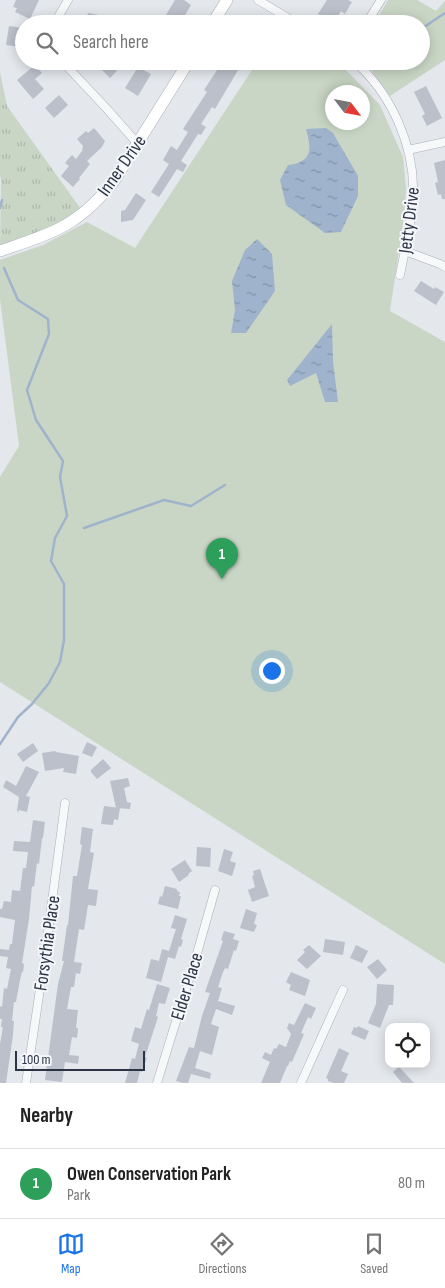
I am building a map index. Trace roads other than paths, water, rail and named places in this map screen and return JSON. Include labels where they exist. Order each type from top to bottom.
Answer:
[{"type":"street","points":[[59,15],[68,0]]},
{"type":"street","points":[[218,15],[227,0]]},
{"type":"street","points":[[258,0],[283,15]]},
{"type":"street","points":[[372,15],[381,0]]},
{"type":"street","points":[[70,70],[138,144]]},
{"type":"street","name":"Inner Drive","points":[[0,251],[59,229],[87,209],[104,193],[138,144],[183,70]]},
{"type":"street","name":"Jetty Drive","points":[[362,70],[387,100],[408,150],[413,195],[410,229],[400,275]]},
{"type":"street","points":[[408,150],[445,142]]},
{"type":"street","points":[[405,251],[445,267]]},
{"type":"street","name":"Forsythia Place","points":[[26,1083],[44,962],[64,803]]},
{"type":"street","name":"Elder Place","points":[[156,1083],[215,890]]},
{"type":"street","points":[[301,1083],[343,990]]},
{"type":"water","points":[[325,128],[325,130],[333,133],[358,176],[358,196],[341,232],[325,233],[286,205],[280,180],[288,165],[299,163],[307,156],[309,148],[306,129]]},
{"type":"water","points":[[257,239],[272,254],[275,291],[246,333],[231,333],[235,310],[232,281],[245,250]]},
{"type":"water","points":[[332,324],[333,361],[338,402],[325,402],[316,373],[290,386],[287,380]]},
{"type":"waterway","points":[[430,23],[445,13]]},
{"type":"waterway","points":[[0,208],[2,200]]},
{"type":"waterway","points":[[0,744],[18,717],[32,704],[49,683],[60,662],[64,640],[64,584],[51,561],[55,538],[67,516],[60,477],[63,461],[36,420],[27,390],[49,334],[48,319],[18,300],[4,268]]},
{"type":"waterway","points":[[84,528],[164,500],[191,506],[225,485]]},
{"type":"place","name":"Owen Conservation Park","points":[[222,579]]}]
